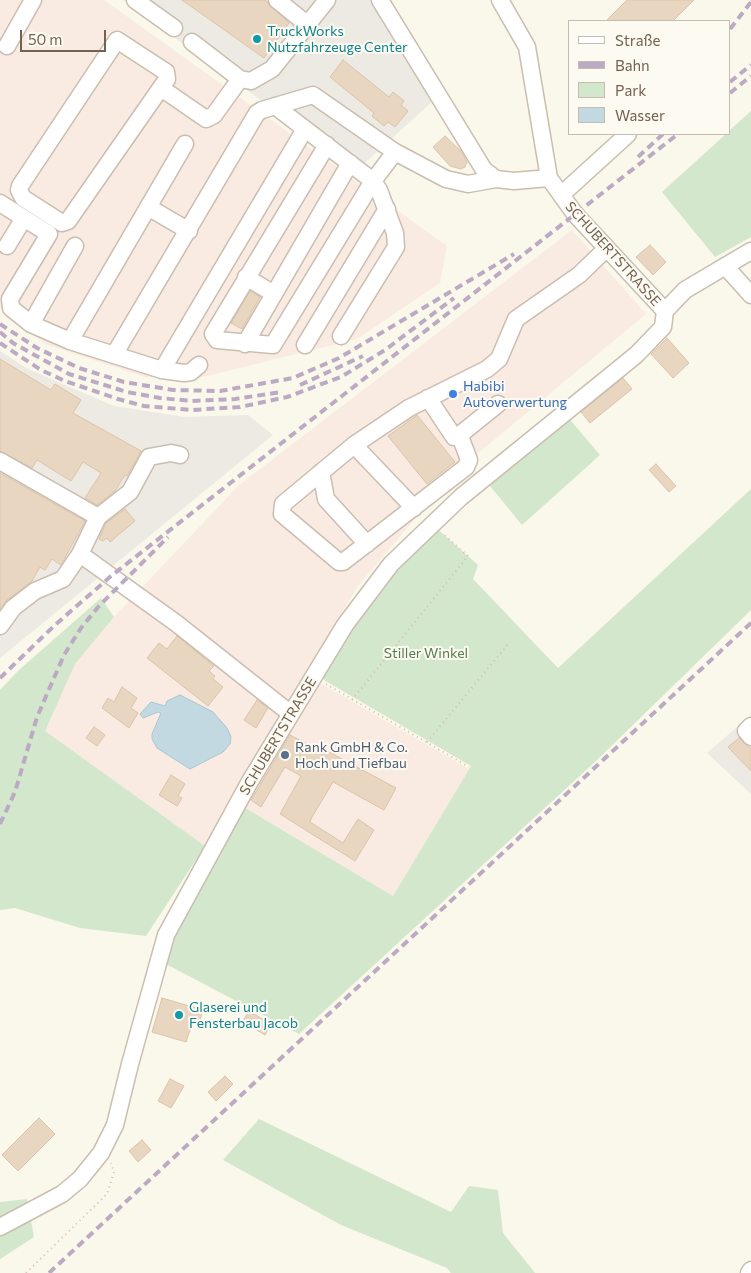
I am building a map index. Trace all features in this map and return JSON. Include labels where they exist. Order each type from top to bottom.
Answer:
[{"type":"street","points":[[6,46],[33,0]]},
{"type":"street","points":[[135,0],[174,28]]},
{"type":"street","points":[[277,0],[308,24]]},
{"type":"street","points":[[192,42],[240,79],[251,81],[272,69],[327,0]]},
{"type":"street","points":[[380,0],[474,155],[484,170],[496,179]]},
{"type":"street","name":"SCHUBERTSTRASSE","points":[[500,0],[527,47],[549,178],[606,249],[665,311]]},
{"type":"street","points":[[121,41],[166,72],[167,79],[161,88],[65,223],[62,224],[23,198],[19,190],[20,186],[114,42],[121,41]]},
{"type":"street","points":[[161,88],[206,119],[214,115],[240,79]]},
{"type":"street","points":[[114,355],[257,113],[306,96],[319,98],[395,152],[446,179],[468,184],[496,179],[514,181],[549,178]]},
{"type":"street","points":[[275,106],[372,181],[387,209],[395,232],[396,247],[341,336]]},
{"type":"street","points":[[162,370],[305,129]]},
{"type":"street","points":[[561,195],[627,135]]},
{"type":"street","points":[[70,342],[185,144]]},
{"type":"street","points":[[327,145],[246,276],[213,334],[217,340],[272,345],[372,181],[395,152]]},
{"type":"street","points":[[245,344],[350,163]]},
{"type":"street","points":[[0,203],[47,232],[49,237],[6,292],[11,308],[31,324],[70,342],[162,370],[184,374],[191,372],[199,365]]},
{"type":"street","points":[[148,207],[189,231]]},
{"type":"street","points":[[305,345],[387,209]]},
{"type":"street","points":[[7,246],[24,218]]},
{"type":"street","points":[[31,324],[75,246]]},
{"type":"street","points":[[460,436],[469,460],[468,464],[346,560],[339,562],[282,514],[283,504],[354,445],[428,398],[487,369],[499,359],[516,319],[579,276],[606,249]]},
{"type":"street","name":"SCHUBERTSTRASSE","points":[[0,1227],[62,1194],[80,1179],[101,1153],[115,1125],[166,935],[249,783],[345,625],[391,564],[461,497],[636,355],[663,326],[665,311],[685,290],[751,251]]},
{"type":"street","points":[[725,266],[751,295]]},
{"type":"street","points":[[246,276],[274,294]]},
{"type":"street","points":[[428,398],[454,437],[460,436],[498,404]]},
{"type":"street","points":[[354,445],[414,508]]},
{"type":"street","points":[[0,626],[13,608],[35,591],[62,579],[80,554],[98,516],[130,492],[149,457],[171,453],[180,456]]},
{"type":"street","points":[[0,461],[98,516]]},
{"type":"street","points":[[321,472],[326,499],[367,544]]},
{"type":"street","points":[[80,554],[176,624],[291,714]]},
{"type":"street","points":[[751,726],[746,731],[751,737]]},
{"type":"path","points":[[352,700],[468,556],[432,524]]},
{"type":"path","points":[[427,742],[510,642]]},
{"type":"path","points":[[314,676],[469,767]]},
{"type":"path","points":[[26,1273],[107,1194],[114,1172],[106,1144]]},
{"type":"shaded area","points":[[0,0],[104,0],[447,246],[440,283],[357,339],[199,378],[145,377],[45,344],[0,307]]},
{"type":"shaded area","points":[[123,0],[386,0],[445,90],[357,170]]},
{"type":"shaded area","points":[[572,230],[646,314],[453,474],[357,587],[205,846],[44,731],[75,664],[114,617],[239,485]]},
{"type":"shaded area","points":[[0,351],[28,369],[114,406],[185,417],[248,415],[273,435],[0,658]]},
{"type":"shaded area","points":[[318,682],[469,769],[393,896],[242,806]]},
{"type":"shaded area","points":[[751,715],[751,794],[707,753]]},
{"type":"green space","points":[[751,111],[751,237],[715,257],[662,192],[725,135],[731,135],[731,129]]},
{"type":"green space","points":[[566,415],[600,455],[522,525],[486,481]]},
{"type":"green space","name":"Stiller Winkel","points":[[751,489],[751,610],[597,760],[299,1034],[164,963],[173,937],[242,806],[393,896],[471,766],[324,680],[321,670],[395,570],[435,527],[478,565],[473,579],[558,668]]},
{"type":"green space","points":[[101,598],[114,617],[75,664],[45,731],[205,846],[146,936],[80,928],[15,908],[0,910],[0,690],[19,670]]},
{"type":"green space","points":[[259,1119],[451,1212],[469,1186],[498,1190],[503,1233],[535,1273],[451,1273],[447,1268],[341,1225],[223,1160]]},
{"type":"green space","points":[[27,1199],[34,1237],[0,1259],[0,1202]]},
{"type":"water","points":[[180,695],[213,712],[227,728],[231,737],[230,744],[223,752],[190,769],[157,748],[152,739],[152,734],[161,713],[158,712],[143,718],[140,714],[151,702],[165,706],[167,701]]},
{"type":"building","name":"TruckWorks Nutzfahrzeuge Center","points":[[182,0],[265,0],[289,23],[264,58]]},
{"type":"building","points":[[627,0],[694,0],[674,20],[607,20]]},
{"type":"building","points":[[343,60],[389,97],[393,92],[404,101],[401,105],[408,111],[395,127],[388,122],[384,126],[372,116],[374,113],[330,77]]},
{"type":"building","points":[[445,136],[461,151],[467,162],[465,167],[461,169],[450,166],[433,147]]},
{"type":"building","points":[[650,245],[666,262],[653,275],[636,257]]},
{"type":"building","points":[[250,291],[260,297],[242,329],[231,323]]},
{"type":"building","points":[[667,338],[689,363],[673,378],[651,354]]},
{"type":"building","points":[[0,359],[51,390],[55,384],[81,400],[73,413],[141,451],[127,476],[125,475],[115,491],[97,505],[85,498],[101,473],[83,462],[71,481],[37,460],[32,468],[0,451]]},
{"type":"building","points":[[623,378],[632,389],[590,423],[581,412]]},
{"type":"building","points":[[417,415],[455,462],[427,484],[388,436]]},
{"type":"building","points":[[656,464],[676,486],[669,492],[649,470]]},
{"type":"building","points":[[0,473],[85,521],[61,565],[52,559],[45,570],[40,567],[32,581],[7,600],[0,609]]},
{"type":"building","points":[[125,509],[135,521],[110,542],[107,538],[103,541],[99,539],[106,523]]},
{"type":"building","points":[[177,636],[214,666],[209,671],[215,676],[213,679],[223,687],[208,706],[147,658],[159,643],[167,649]]},
{"type":"building","points":[[122,687],[137,698],[131,708],[138,713],[129,728],[102,708],[108,698],[114,702]]},
{"type":"building","points":[[257,700],[268,708],[256,728],[244,720]]},
{"type":"building","points":[[94,727],[105,735],[97,746],[86,738]]},
{"type":"building","points":[[290,735],[316,749],[318,746],[396,788],[384,810],[333,782],[312,817],[310,822],[343,843],[358,819],[374,830],[355,861],[280,814],[301,776],[285,767],[261,807],[251,800]]},
{"type":"building","points":[[739,738],[751,749],[751,771],[728,747]]},
{"type":"building","points":[[171,775],[185,784],[178,796],[182,798],[177,806],[159,795]]},
{"type":"building","name":"Glaserei und Fensterbau Jacob","points":[[162,998],[203,1010],[199,1023],[193,1021],[186,1042],[152,1032]]},
{"type":"building","points":[[249,1011],[271,1024],[265,1035],[243,1021]]},
{"type":"building","points":[[225,1076],[233,1084],[216,1101],[208,1092]]},
{"type":"building","points":[[170,1079],[184,1086],[171,1108],[158,1101]]},
{"type":"building","points":[[39,1118],[55,1134],[18,1171],[2,1155]]},
{"type":"building","points":[[142,1140],[151,1150],[138,1162],[129,1151]]},
{"type":"railway","points":[[731,28],[751,2]]},
{"type":"railway","points":[[731,81],[751,65]]},
{"type":"railway","points":[[731,92],[751,76]]},
{"type":"railway","points":[[638,157],[662,135]]},
{"type":"railway","points":[[0,678],[55,625],[111,576],[677,135]]},
{"type":"railway","points":[[0,324],[37,348],[79,368],[124,382],[173,390],[220,391],[293,378],[339,358],[514,254]]},
{"type":"railway","points":[[0,343],[41,370],[65,381],[144,406],[192,410],[240,407],[287,397],[341,377],[385,350],[454,298]]},
{"type":"railway","points":[[0,332],[13,343],[69,374],[127,392],[192,401],[235,399],[281,392]]},
{"type":"railway","points":[[300,385],[363,356]]},
{"type":"railway","points":[[0,824],[15,792],[37,717],[64,655],[81,628],[99,606],[168,537]]},
{"type":"railway","points":[[49,1273],[751,623]]},
{"type":"place","name":"TruckWorks Nutzfahrzeuge Center","points":[[257,39]]},
{"type":"place","name":"Habibi Autoverwertung","points":[[453,394]]},
{"type":"place","name":"Rank GmbH & Co. Hoch und Tiefbau","points":[[285,755]]},
{"type":"place","name":"Glaserei und Fensterbau Jacob","points":[[179,1015]]}]
